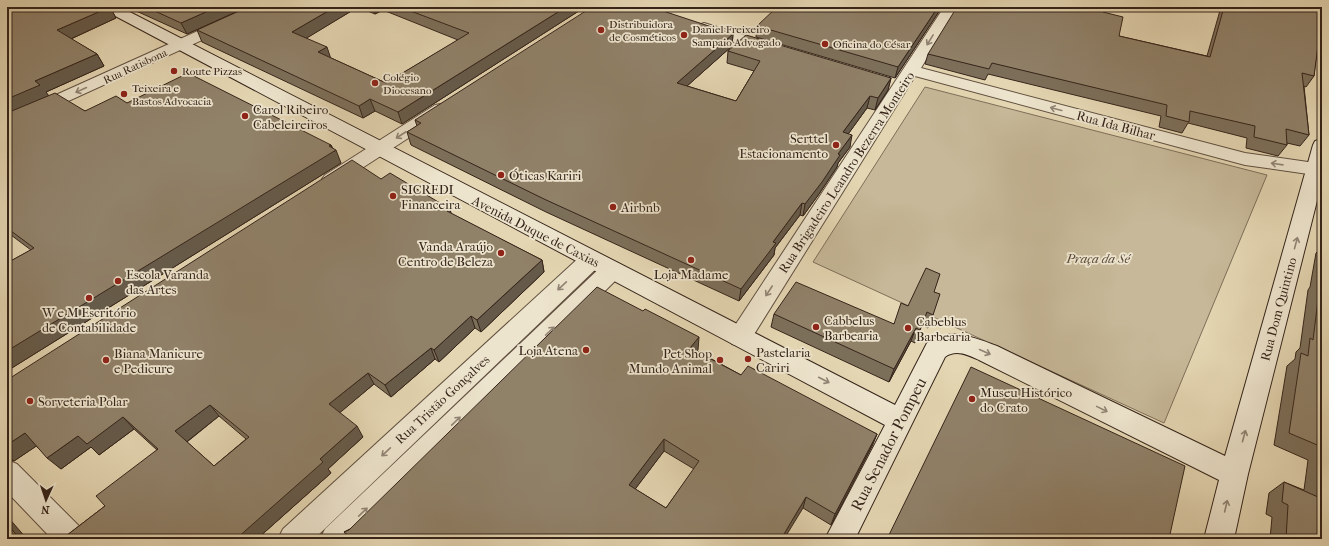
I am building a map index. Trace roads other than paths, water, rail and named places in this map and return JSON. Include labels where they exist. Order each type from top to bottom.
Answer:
[{"type":"street","name":"Avenida Duque de Caxias","points":[[109,7],[900,420]]},
{"type":"street","name":"Rua Ratisbona","points":[[7,124],[263,7]]},
{"type":"street","name":"Rua Brigadeiro Leandro Bezerra Monteiro","points":[[740,337],[892,85],[912,70],[951,7]]},
{"type":"street","points":[[689,23],[787,53]]},
{"type":"street","name":"Rua Ida Bilhar","points":[[912,70],[1245,159],[1319,169]]},
{"type":"street","points":[[313,192],[454,100]]},
{"type":"street","name":"Rua Dom Quintino","points":[[1219,539],[1234,474],[1319,169],[1322,145]]},
{"type":"street","name":"Rua Tristão Gonçalves","points":[[293,539],[601,265]]},
{"type":"street","name":"Rua Tristão Gonçalves","points":[[335,539],[601,265]]},
{"type":"street","name":"Rua Senador Pompeu","points":[[840,539],[936,350],[944,344],[954,342],[988,353],[1234,474]]},
{"type":"street","points":[[7,473],[72,539]]},
{"type":"place","name":"Distribuidora de Cosméticos","points":[[601,30]]},
{"type":"place","name":"Daniel Freixeiro Sampaio Advogado","points":[[684,35]]},
{"type":"place","name":"Oficina do César","points":[[825,44]]},
{"type":"place","name":"Route Pizzas","points":[[174,71]]},
{"type":"place","name":"Colégio Diocesano","points":[[375,83]]},
{"type":"place","name":"Teixeira e Bastos Advocacia","points":[[124,94]]},
{"type":"place","name":"Carol Ribeiro Cabeleireiros","points":[[245,116]]},
{"type":"place","name":"Serttel Estacionamento","points":[[836,145]]},
{"type":"place","name":"Óticas Kariri","points":[[501,175]]},
{"type":"place","name":"SICREDI Financeira","points":[[393,196]]},
{"type":"place","name":"Airbnb","points":[[613,207]]},
{"type":"place","name":"Vanda Araújo Centro de Beleza","points":[[501,253]]},
{"type":"place","name":"Loja Madame","points":[[691,260]]},
{"type":"place","name":"Escola Varanda das Artes","points":[[118,281]]},
{"type":"place","name":"W e M Escritório de Contabilidade","points":[[89,298]]},
{"type":"place","name":"Cabbelus Barbearia","points":[[816,327]]},
{"type":"place","name":"Cabeblus Barbearia","points":[[908,328]]},
{"type":"place","name":"Loja Atena","points":[[586,350]]},
{"type":"place","name":"Pastelaria Cariri","points":[[748,359]]},
{"type":"place","name":"Biana Manicure e Pedicure","points":[[106,360]]},
{"type":"place","name":"Pet Shop Mundo Animal","points":[[720,360]]},
{"type":"place","name":"Museu Histórico do Crato","points":[[972,399]]},
{"type":"place","name":"Sorveteria Polar","points":[[30,401]]},
{"type":"park label","name":"Praça da Sé","points":[[1098,258]]}]
